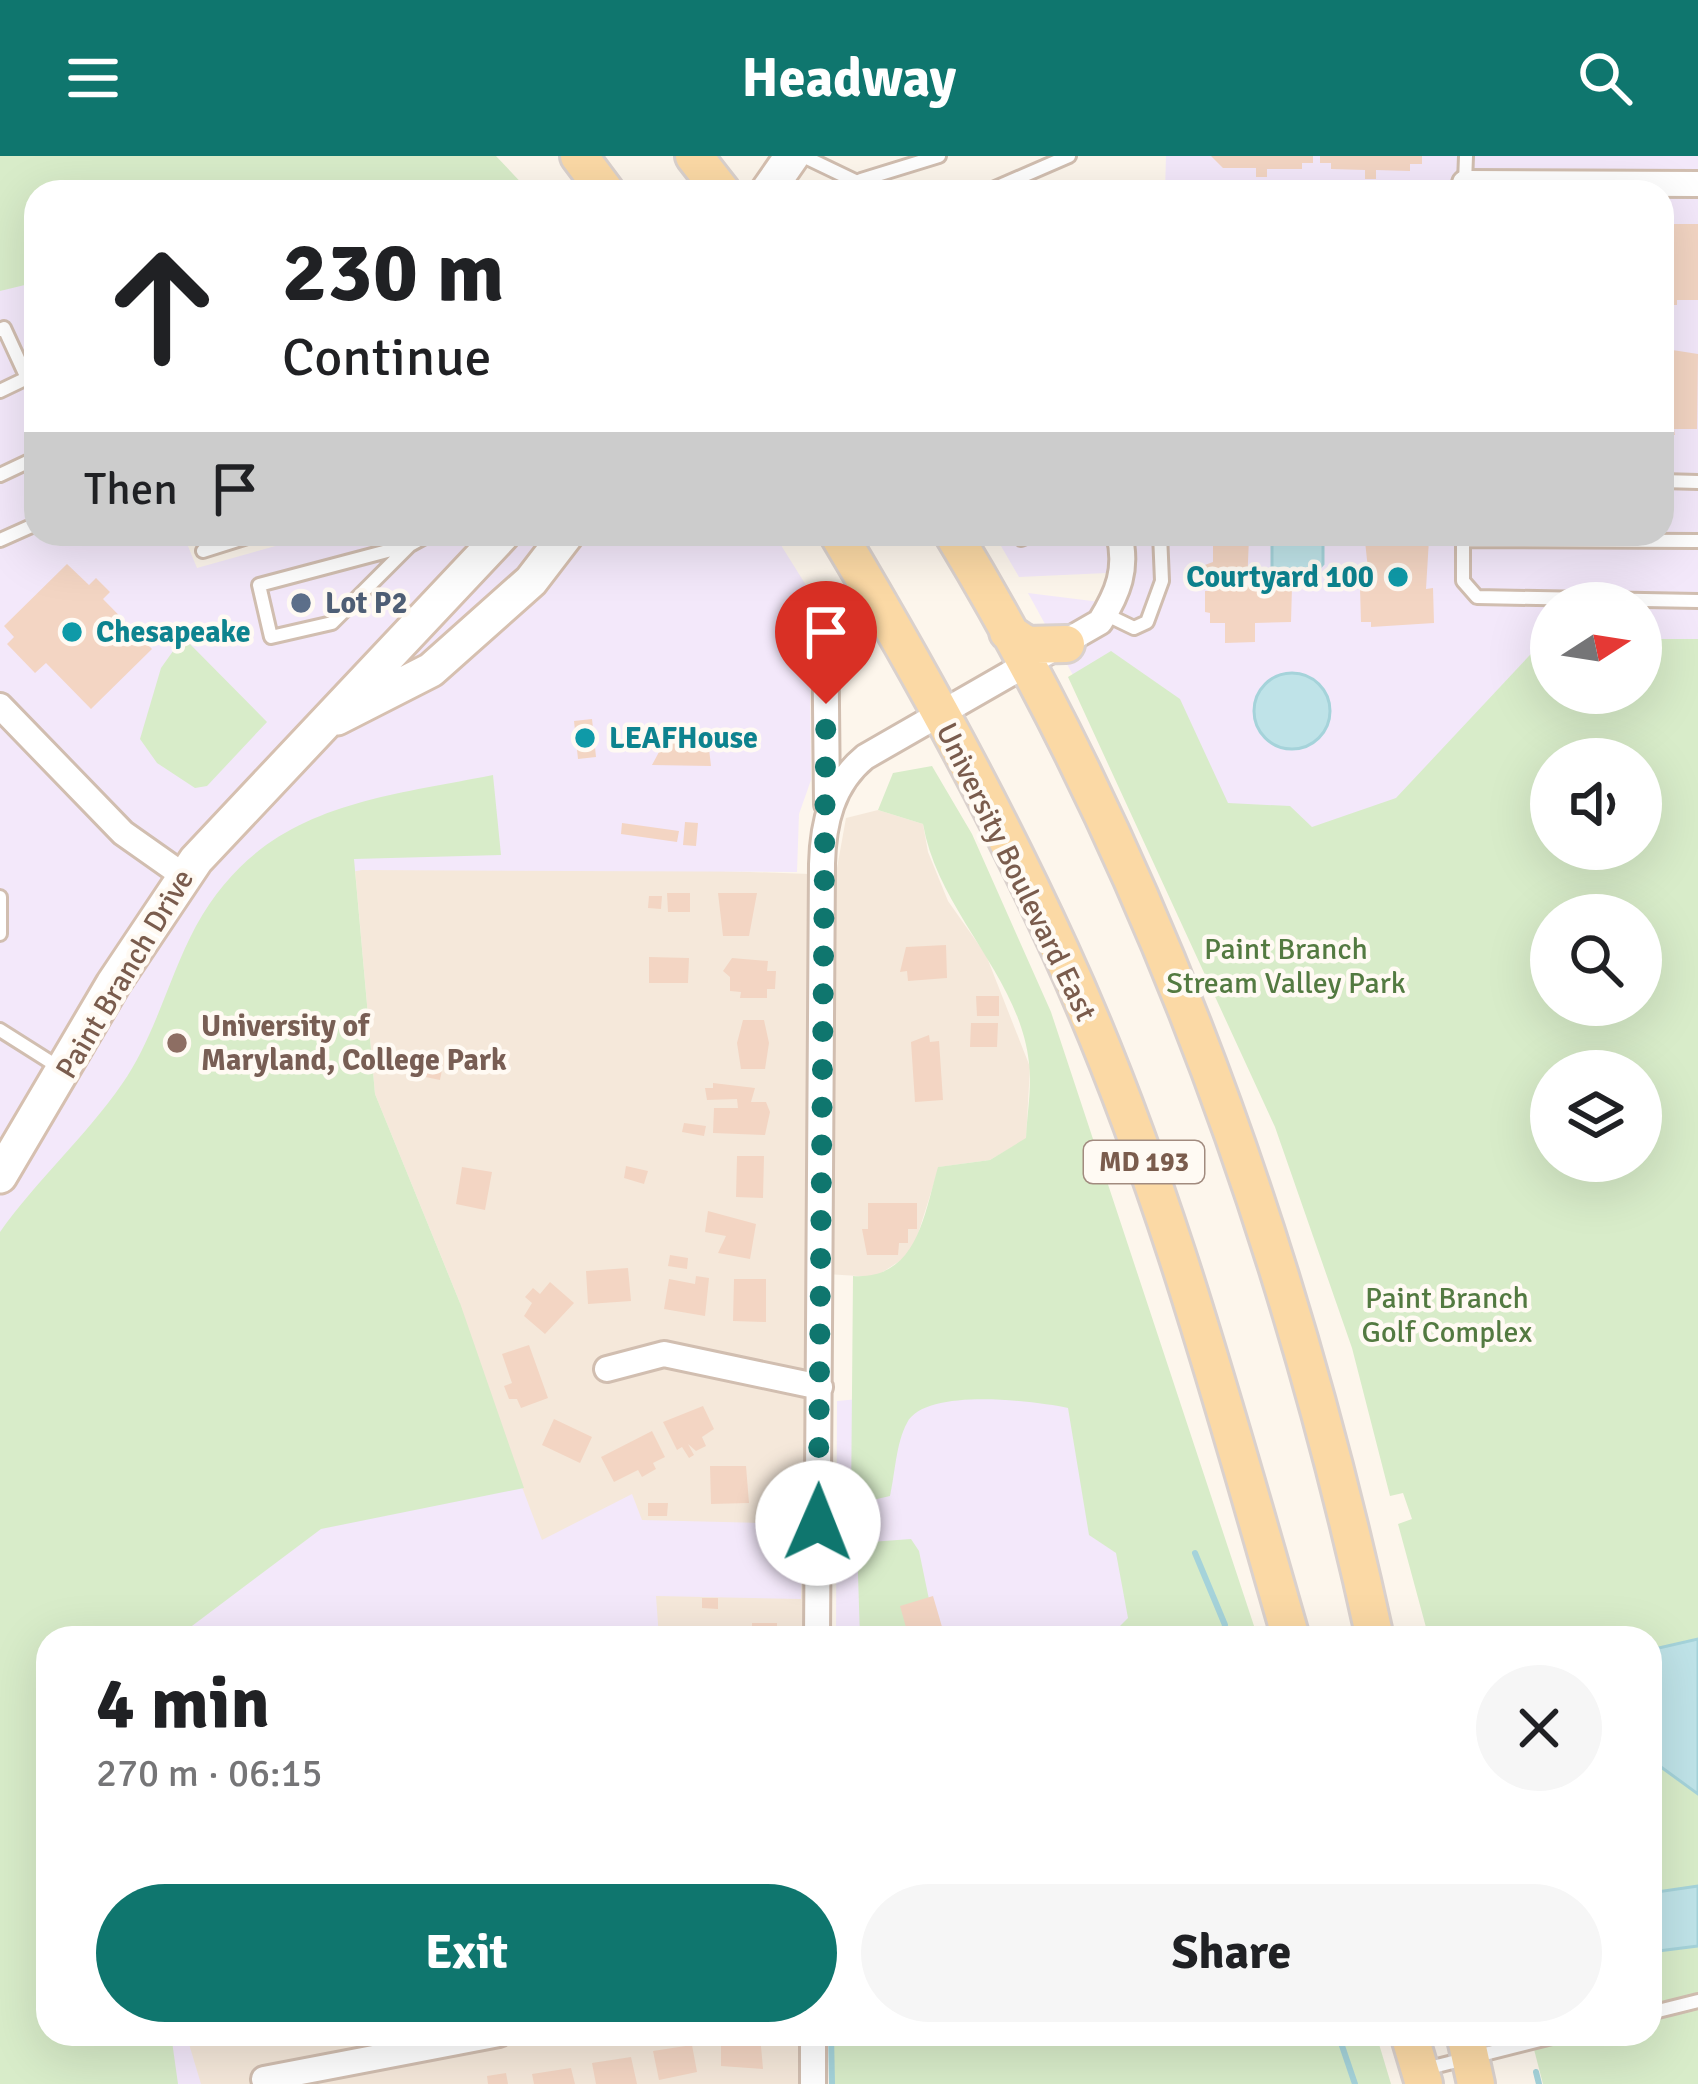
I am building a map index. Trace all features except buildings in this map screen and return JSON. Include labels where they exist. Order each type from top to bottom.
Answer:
[{"type":"main road","points":[[694,156],[713,180]]},
{"type":"main road","name":"University Boulevard East","points":[[845,546],[938,710],[1061,951],[1127,1112],[1186,1282],[1287,1626]]},
{"type":"main road","name":"MD 193","points":[[960,546],[1093,793],[1246,1168],[1306,1363],[1372,1626]]},
{"type":"main road","points":[[1008,632],[1027,645],[1066,644]]},
{"type":"main road","points":[[1413,2046],[1422,2077]]},
{"type":"street","name":"Paint Branch Drive","points":[[0,1176],[113,984],[184,876],[314,730],[491,546]]},
{"type":"street","name":"Paint Branch Drive","points":[[314,730],[431,670],[531,581],[558,546]]},
{"type":"street","points":[[827,814],[855,765],[938,710],[1028,667],[1105,614],[1118,593],[1124,568],[1121,546]]},
{"type":"street","points":[[817,1626],[825,608]]},
{"type":"street","points":[[1,702],[123,833],[184,876]]},
{"type":"street","points":[[607,1369],[664,1354],[820,1387]]},
{"type":"street","points":[[263,2079],[436,2046]]},
{"type":"street","points":[[813,2046],[813,2084]]},
{"type":"lane","points":[[803,156],[861,180],[939,156]]},
{"type":"lane","points":[[1014,180],[1069,156]]},
{"type":"lane","points":[[0,329],[4,328],[24,371]]},
{"type":"lane","points":[[203,551],[219,546]]},
{"type":"lane","points":[[406,546],[260,585],[271,638],[332,623],[409,546]]},
{"type":"lane","points":[[1105,614],[1134,628],[1147,622],[1162,581],[1161,546]]},
{"type":"lane","points":[[1463,546],[1463,581],[1477,597],[1698,601]]},
{"type":"lane","points":[[0,897],[0,934]]},
{"type":"lane","points":[[0,1030],[65,1072]]},
{"type":"lane","points":[[1662,2010],[1698,2001]]},
{"type":"lane","points":[[1422,2077],[1518,2046]]},
{"type":"shaded area","name":"University of Maryland, College Park","points":[[0,156],[50,156],[41,180],[24,180],[24,546],[188,546],[197,568],[276,546],[782,546],[809,590],[811,780],[799,814],[797,872],[362,870],[294,883],[542,1540],[632,1494],[642,1520],[803,1524],[801,1599],[656,1596],[658,1626],[36,1626],[36,2046],[190,2046],[201,2084],[0,2084]]},
{"type":"shaded area","points":[[1166,156],[1698,156],[1698,1565],[1102,728],[1028,593],[1100,602],[1107,573],[1019,577],[1001,546],[1674,546],[1674,180],[1165,180]]},
{"type":"shaded area","points":[[878,810],[923,824],[928,852],[948,901],[986,955],[1030,1067],[1026,1139],[990,1160],[939,1167],[912,1253],[875,1277],[809,1273],[803,1626],[186,1626],[460,1303],[375,1094],[354,858],[810,874],[837,868],[846,818]]},
{"type":"shaded area","points":[[1163,1371],[1233,1626],[836,1626],[837,1401]]},
{"type":"shaded area","points":[[173,2046],[804,2046],[804,2084],[178,2084]]},
{"type":"green space","points":[[0,156],[496,156],[519,180],[24,180],[24,285],[0,291]]},
{"type":"green space","points":[[183,637],[267,722],[207,786],[195,788],[157,763],[140,739],[161,668]]},
{"type":"green space","points":[[1662,639],[1698,639],[1698,2084],[1543,2084],[1533,2046],[1662,2046],[1662,1626],[1426,1626],[1398,1524],[1412,1519],[1403,1493],[1390,1496],[1352,1348],[1275,1127],[1068,677],[1111,651],[1180,699],[1228,803],[1290,806],[1312,827],[1396,798],[1530,655],[1530,714],[1662,714]]},
{"type":"green space","points":[[932,766],[972,834],[1051,1012],[1254,1626],[1120,1626],[1128,1618],[1116,1553],[1089,1535],[1068,1408],[982,1399],[935,1404],[907,1423],[890,1496],[851,1505],[853,1276],[874,1274],[904,1256],[922,1224],[938,1167],[990,1160],[1026,1138],[1030,1091],[1029,1063],[1011,1001],[945,886],[923,824],[878,810],[893,773]]},
{"type":"green space","points":[[493,775],[501,855],[354,859],[375,1094],[460,1303],[524,1488],[321,1529],[192,1626],[36,1626],[36,2046],[173,2046],[178,2084],[0,2084],[0,1232],[122,1084],[144,1047],[196,926],[223,886],[253,855],[287,832],[324,814]]},
{"type":"green space","points":[[911,1539],[919,1551],[935,1626],[860,1626],[857,1543]]},
{"type":"green space","points":[[831,2046],[1380,2046],[1391,2084],[829,2084]]},
{"type":"water","points":[[1272,546],[1323,546],[1323,564],[1314,574],[1291,569],[1272,574]]},
{"type":"water","points":[[1292,673],[1319,684],[1330,711],[1319,738],[1292,749],[1265,738],[1254,711],[1265,684]]},
{"type":"water","points":[[1698,1639],[1698,1794],[1662,1768],[1662,1647]]},
{"type":"water","points":[[1698,1886],[1698,1946],[1662,1950],[1662,1891]]},
{"type":"waterway","points":[[1195,1553],[1225,1626]]},
{"type":"waterway","points":[[831,2046],[832,2084]]},
{"type":"waterway","points":[[1342,2046],[1355,2084]]},
{"type":"waterway","points":[[1536,2072],[1539,2084]]},
{"type":"place","name":"Courtyard 100","points":[[1398,577]]},
{"type":"place","name":"Lot P2","points":[[301,603]]},
{"type":"place","name":"Chesapeake","points":[[72,632]]},
{"type":"place","name":"LEAFHouse","points":[[585,738]]},
{"type":"place","name":"University of Maryland, College Park","points":[[177,1043]]},
{"type":"route","points":[[818,1523],[826,704]]},
{"type":"park label","name":"Paint Branch Stream Valley Park","points":[[1286,966]]},
{"type":"park label","name":"Paint Branch Golf Complex","points":[[1447,1315]]}]
